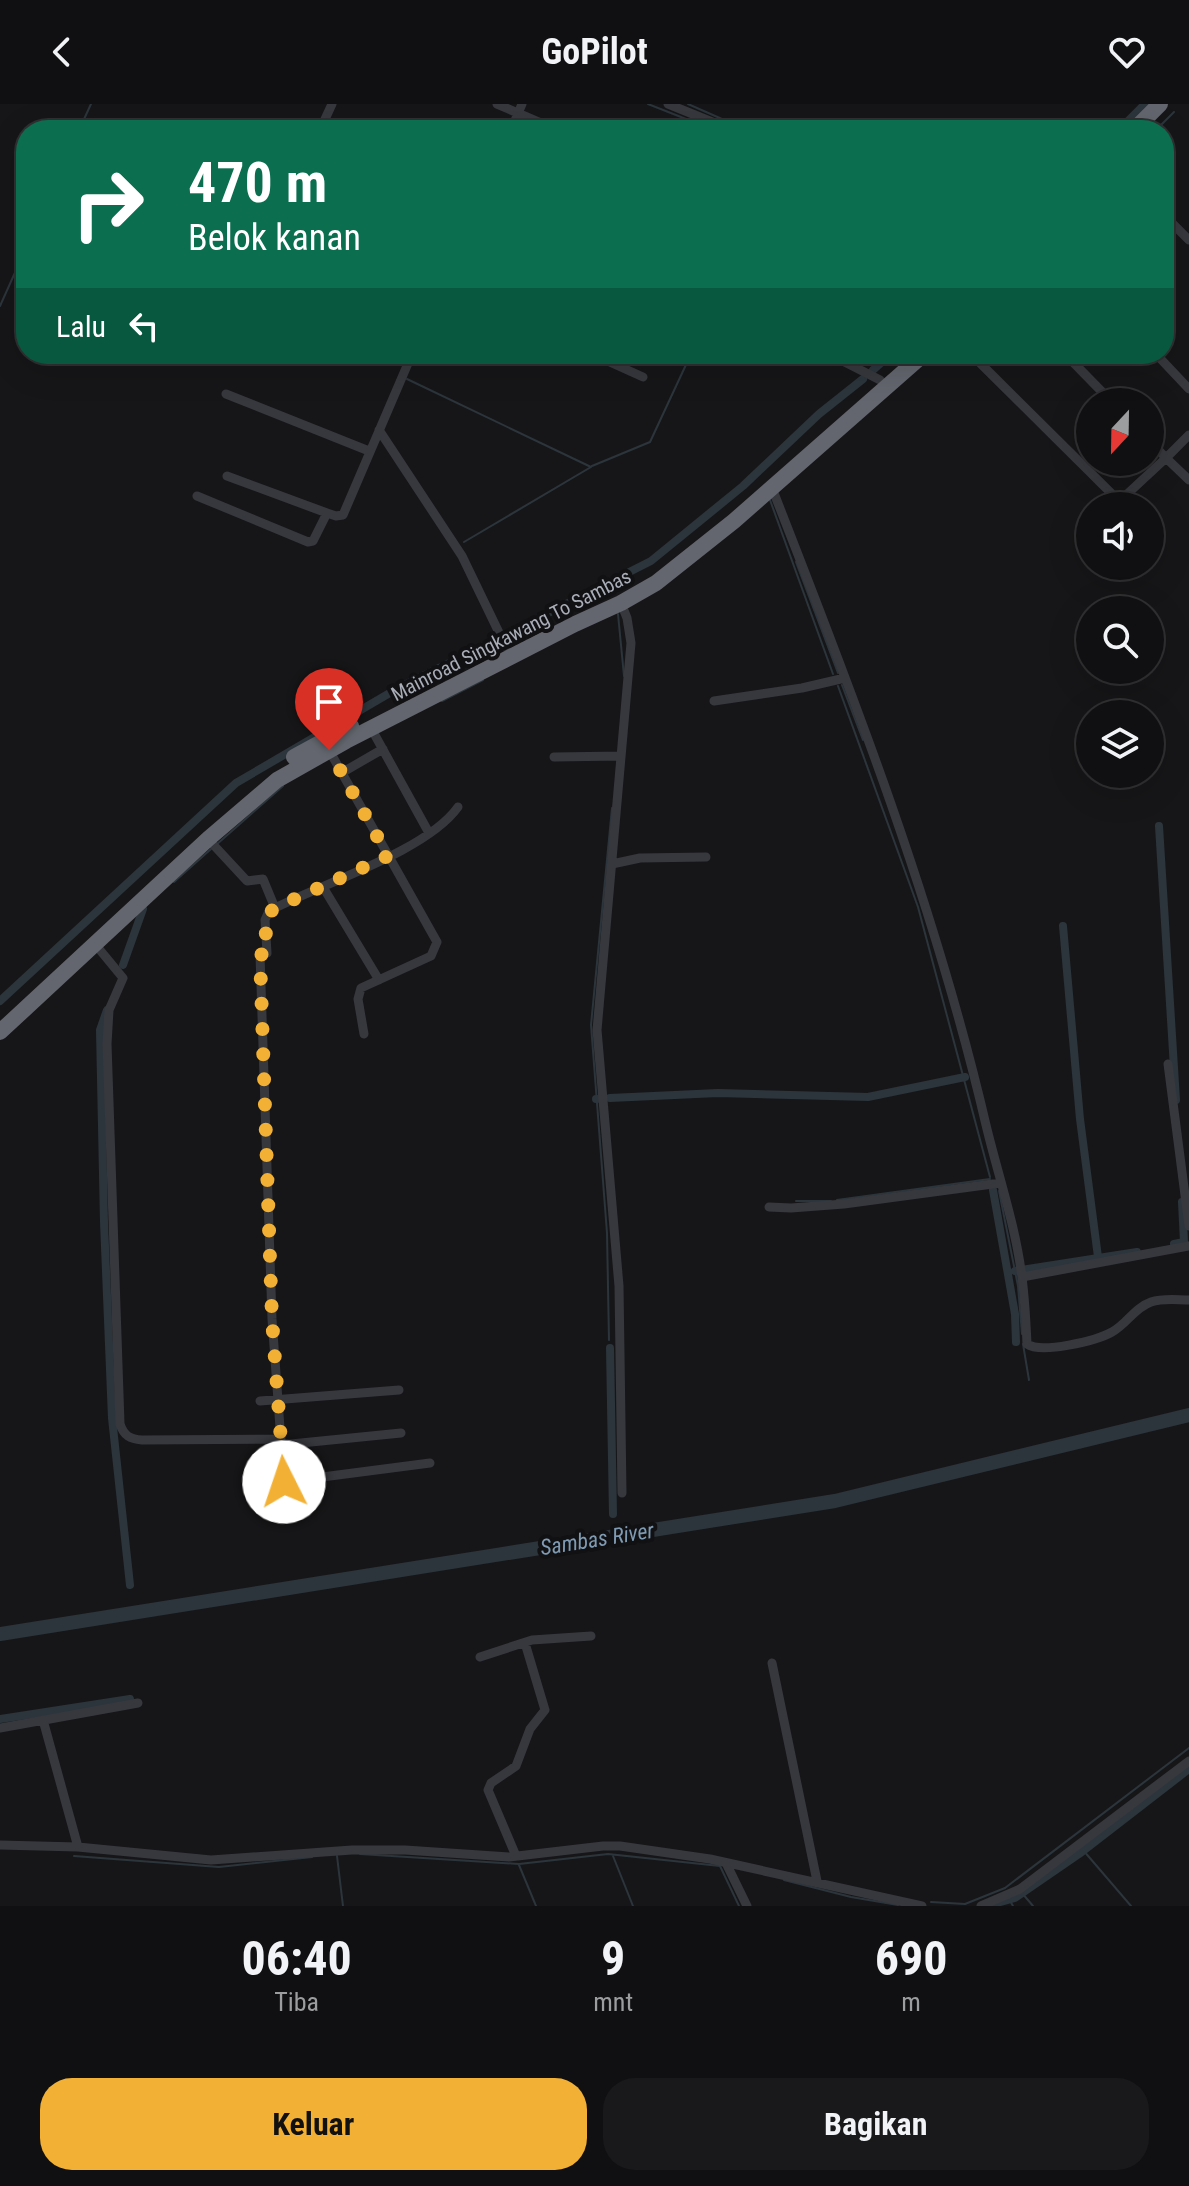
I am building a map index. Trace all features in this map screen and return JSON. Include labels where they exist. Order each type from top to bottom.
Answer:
[{"type":"highway","points":[[1144,120],[1160,104]]},
{"type":"highway","points":[[1158,120],[1174,104]]},
{"type":"highway","name":"Mainroad Singkawang To Sambas","points":[[0,1032],[95,944],[206,827],[277,767],[323,740],[621,603],[667,575],[897,364]]},
{"type":"highway","name":"Mainroad Singkawang To Sambas","points":[[0,1017],[277,780],[468,673],[506,647],[645,578],[772,488],[913,364]]},
{"type":"street","points":[[497,104],[520,109],[539,120]]},
{"type":"street","points":[[668,104],[707,120]]},
{"type":"street","points":[[1174,225],[1189,240]]},
{"type":"street","points":[[227,476],[327,513],[343,515],[407,364]]},
{"type":"street","points":[[614,364],[643,377]]},
{"type":"street","points":[[849,364],[880,380]]},
{"type":"street","points":[[981,364],[1116,498],[1124,497],[1189,435]]},
{"type":"street","points":[[1075,364],[1098,388]]},
{"type":"street","points":[[1165,364],[1189,389]]},
{"type":"street","points":[[226,394],[369,451]]},
{"type":"street","points":[[379,430],[462,556],[506,647]]},
{"type":"street","points":[[1166,458],[1189,480]]},
{"type":"street","points":[[772,488],[905,840],[939,945],[968,1046],[1022,1277],[1027,1344],[1035,1348],[1066,1345],[1104,1335],[1118,1328],[1137,1308],[1154,1301],[1189,1300]]},
{"type":"street","points":[[197,496],[310,543],[327,513]]},
{"type":"street","points":[[621,603],[631,643],[597,1030],[619,1286],[622,1493]]},
{"type":"street","points":[[714,701],[802,688],[845,678]]},
{"type":"street","points":[[371,728],[429,833]]},
{"type":"street","points":[[343,772],[383,749]]},
{"type":"street","points":[[329,750],[433,933],[437,947],[431,956],[359,990],[364,1034]]},
{"type":"street","points":[[554,757],[621,756]]},
{"type":"street","points":[[430,1463],[284,1482],[272,1319],[260,955],[267,953],[265,920],[269,911],[388,856],[445,823],[458,807]]},
{"type":"street","points":[[209,839],[247,881],[263,879],[275,908]]},
{"type":"street","points":[[612,864],[640,858],[706,857]]},
{"type":"street","points":[[323,887],[379,980]]},
{"type":"street","points":[[95,944],[123,978],[109,1010],[107,1044],[123,1432],[128,1437],[142,1440],[281,1442],[401,1433]]},
{"type":"street","points":[[1168,1064],[1189,1226]]},
{"type":"street","points":[[769,1207],[844,1204],[1000,1183]]},
{"type":"street","points":[[1022,1277],[1189,1246]]},
{"type":"street","points":[[260,1401],[399,1390]]},
{"type":"street","points":[[480,1657],[532,1640],[591,1636]]},
{"type":"street","points":[[516,1856],[488,1790],[491,1783],[516,1766],[530,1729],[545,1710],[525,1643]]},
{"type":"street","points":[[772,1663],[817,1881]]},
{"type":"street","points":[[0,1728],[138,1703]]},
{"type":"street","points":[[43,1720],[78,1847]]},
{"type":"street","points":[[981,1906],[1020,1889],[1189,1761]]},
{"type":"street","points":[[0,1845],[78,1847],[211,1860],[352,1850],[405,1850],[494,1857],[620,1846],[817,1881],[922,1906]]},
{"type":"street","points":[[726,1863],[747,1906]]},
{"type":"waterway","points":[[84,120],[91,104]]},
{"type":"waterway","points":[[648,104],[689,120]]},
{"type":"waterway","points":[[688,104],[724,120]]},
{"type":"waterway","points":[[1129,120],[1145,104]]},
{"type":"waterway","points":[[1166,120],[1174,112]]},
{"type":"waterway","points":[[0,306],[16,270]]},
{"type":"waterway","points":[[592,466],[650,442],[686,364]]},
{"type":"waterway","points":[[873,370],[880,364]]},
{"type":"waterway","points":[[407,379],[591,467],[464,542]]},
{"type":"waterway","points":[[507,634],[651,561],[743,486],[819,414],[863,379]]},
{"type":"waterway","points":[[770,500],[833,674]]},
{"type":"waterway","points":[[796,562],[838,673]]},
{"type":"waterway","points":[[618,614],[624,676]]},
{"type":"waterway","points":[[0,1001],[236,783],[400,687],[498,639]]},
{"type":"waterway","points":[[442,701],[483,680]]},
{"type":"waterway","points":[[842,685],[863,740]]},
{"type":"waterway","points":[[838,686],[918,907],[990,1177]]},
{"type":"waterway","points":[[216,845],[283,786]]},
{"type":"waterway","points":[[609,1340],[607,1233],[591,1025],[612,808]]},
{"type":"waterway","points":[[1159,826],[1176,1100]]},
{"type":"waterway","points":[[174,882],[211,849]]},
{"type":"waterway","points":[[123,965],[143,909]]},
{"type":"waterway","points":[[1063,926],[1080,1119],[1098,1257]]},
{"type":"waterway","points":[[107,1010],[100,1030],[104,1222],[112,1418],[130,1585]]},
{"type":"waterway","points":[[610,1098],[718,1093],[868,1097],[965,1077]]},
{"type":"waterway","points":[[837,1200],[990,1179]]},
{"type":"waterway","points":[[993,1190],[1015,1314],[1016,1342]]},
{"type":"waterway","points":[[999,1191],[1018,1286],[1022,1334]]},
{"type":"waterway","points":[[796,1201],[831,1201]]},
{"type":"waterway","points":[[1174,1244],[1184,1242],[1182,1202]]},
{"type":"waterway","points":[[1015,1271],[1137,1252]]},
{"type":"waterway","points":[[1023,1344],[1029,1380]]},
{"type":"waterway","points":[[610,1348],[613,1514]]},
{"type":"waterway","name":"Sambas River","points":[[0,1634],[835,1501],[1189,1415]]},
{"type":"waterway","points":[[0,1719],[130,1699]]},
{"type":"waterway","points":[[931,1902],[965,1904],[1005,1888],[1189,1748]]},
{"type":"waterway","points":[[993,1904],[1015,1898],[1079,1854],[1189,1769]]},
{"type":"waterway","points":[[1083,1850],[1131,1906]]},
{"type":"waterway","points":[[360,1854],[519,1864],[608,1854],[720,1866],[739,1906]]},
{"type":"waterway","points":[[74,1856],[219,1867],[312,1857]]},
{"type":"waterway","points":[[337,1856],[343,1906]]},
{"type":"waterway","points":[[613,1856],[633,1906]]},
{"type":"waterway","points":[[519,1865],[536,1906]]},
{"type":"waterway","points":[[784,1880],[898,1905]]},
{"type":"waterway","points":[[1022,1893],[1033,1906]]},
{"type":"waterway","points":[[1009,1899],[1013,1906]]},
{"type":"route","points":[[284,1482],[272,1319],[260,955],[267,953],[265,920],[269,911],[388,856],[329,750]]}]
